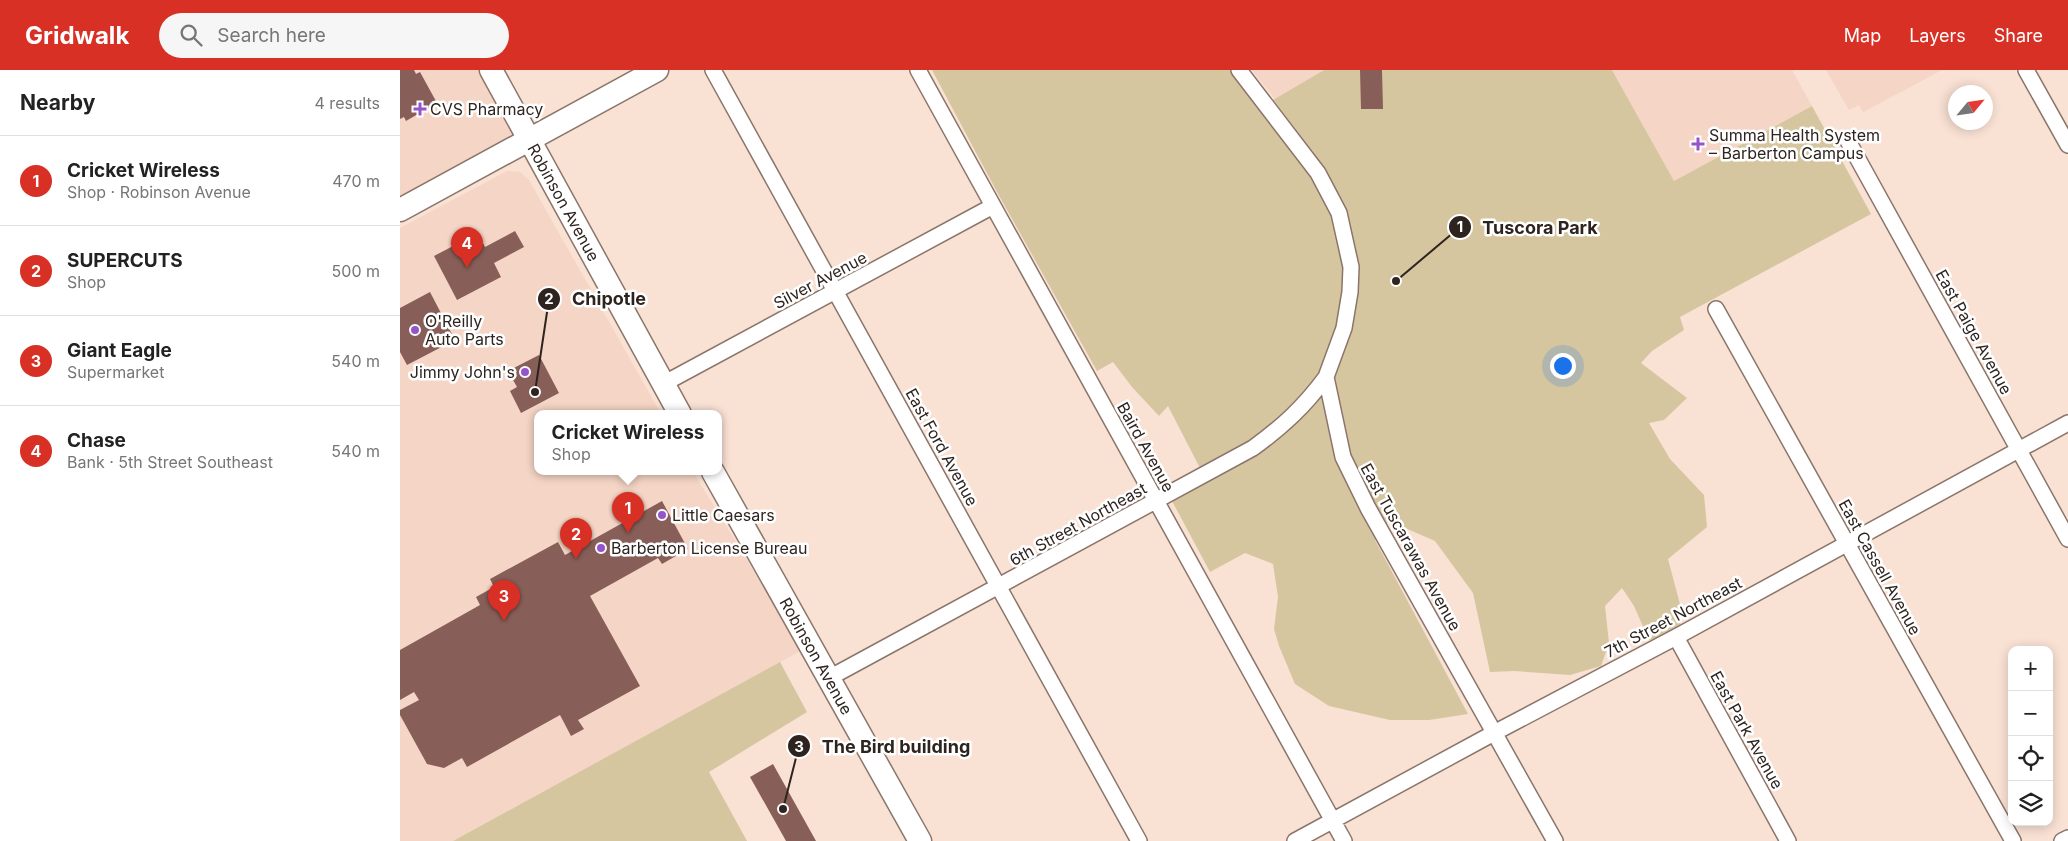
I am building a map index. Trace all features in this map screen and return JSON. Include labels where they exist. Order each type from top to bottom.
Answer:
[{"type":"main road","name":"Robinson Avenue","points":[[490,70],[678,410]]},
{"type":"main road","points":[[400,210],[657,70]]},
{"type":"main road","name":"Robinson Avenue","points":[[714,475],[920,841]]},
{"type":"street","name":"East Ford Avenue","points":[[713,70],[1139,841]]},
{"type":"street","name":"Baird Avenue","points":[[918,70],[1344,841]]},
{"type":"street","points":[[1239,70],[1318,173],[1339,213],[1351,267],[1350,292],[1344,328],[1326,377]]},
{"type":"street","points":[[2026,70],[2068,145]]},
{"type":"street","name":"East Paige Avenue","points":[[1848,141],[2068,539]]},
{"type":"street","name":"Silver Avenue","points":[[663,384],[993,206]]},
{"type":"street","name":"East Cassell Avenue","points":[[1716,309],[2013,841]]},
{"type":"street","name":"6th Street Northeast","points":[[829,678],[1253,448],[1294,415],[1326,377]]},
{"type":"street","name":"East Tuscarawas Avenue","points":[[1326,377],[1343,457],[1355,483],[1554,841]]},
{"type":"street","name":"7th Street Northeast","points":[[1295,841],[1676,637],[1846,542],[2068,423]]},
{"type":"street","name":"East Park Avenue","points":[[1676,637],[1788,841]]},
{"type":"street","points":[[2062,841],[2068,838]]},
{"type":"shaded area","points":[[400,70],[491,70],[529,140],[400,203]]},
{"type":"shaded area","points":[[932,70],[1230,70],[1261,107],[1324,70],[1612,70],[1674,181],[1812,106],[1871,214],[1680,317],[1684,330],[1652,351],[1641,363],[1687,398],[1664,420],[1649,423],[1670,459],[1704,495],[1707,527],[1668,559],[1681,608],[1680,635],[1649,640],[1634,606],[1622,588],[1605,606],[1609,643],[1601,666],[1570,675],[1514,671],[1490,672],[1473,593],[1435,541],[1389,521],[1375,540],[1468,714],[1429,720],[1390,720],[1329,706],[1295,684],[1274,629],[1278,597],[1273,564],[1245,553],[1210,572],[1164,486],[1200,468],[1168,406],[1159,416],[1132,387],[1113,362],[1097,371],[997,192]]},
{"type":"shaded area","points":[[1252,70],[1324,70],[1275,99]]},
{"type":"shaded area","name":"Summa Health System – Barberton Campus","points":[[1612,70],[1792,70],[1812,106],[1674,181]]},
{"type":"shaded area","name":"Summa Health System – Barberton Campus","points":[[1826,70],[1942,70],[1863,112],[1859,105],[1849,110]]},
{"type":"shaded area","points":[[507,171],[520,172],[529,180],[659,410],[534,410],[534,475],[695,475],[802,650],[453,841],[400,841],[400,228]]},
{"type":"shaded area","points":[[780,662],[807,712],[709,772],[747,841],[453,841]]},
{"type":"building","name":"CVS Pharmacy","points":[[400,70],[414,70],[416,74],[420,72],[437,103],[406,121],[404,117],[400,119]]},
{"type":"building","points":[[1360,70],[1382,70],[1383,109],[1361,109]]},
{"type":"building","points":[[515,231],[524,247],[494,263],[501,277],[457,300],[434,256],[478,233],[485,247]]},
{"type":"building","points":[[430,292],[455,340],[407,365],[400,352],[400,308]]},
{"type":"building","points":[[539,355],[559,393],[521,413],[510,391],[517,387],[508,371]]},
{"type":"building","points":[[662,501],[688,549],[662,564],[658,558],[590,596],[640,686],[578,720],[584,729],[571,736],[560,715],[467,767],[462,758],[444,768],[427,764],[400,715],[400,710],[419,700],[414,692],[400,700],[400,650],[480,605],[476,597],[494,587],[490,579],[558,542],[565,555]]},
{"type":"building","points":[[773,764],[816,841],[786,841],[750,777]]},
{"type":"place","name":"CVS Pharmacy","points":[[420,109]]},
{"type":"place","name":"Summa Health System – Barberton Campus","points":[[1698,144]]},
{"type":"place","name":"Chase","points":[[467,268]]},
{"type":"place","name":"Tuscora Park","points":[[1396,281]]},
{"type":"place","name":"O'Reilly Auto Parts","points":[[415,330]]},
{"type":"place","name":"Jimmy John's","points":[[525,372]]},
{"type":"place","name":"Chipotle","points":[[535,392]]},
{"type":"place","name":"Little Caesars","points":[[662,515]]},
{"type":"place","name":"Cricket Wireless","points":[[628,533]]},
{"type":"place","name":"Barberton License Bureau","points":[[601,548]]},
{"type":"place","name":"SUPERCUTS","points":[[576,559]]},
{"type":"place","name":"Giant Eagle","points":[[504,621]]},
{"type":"place","name":"The Bird building","points":[[783,809]]}]
